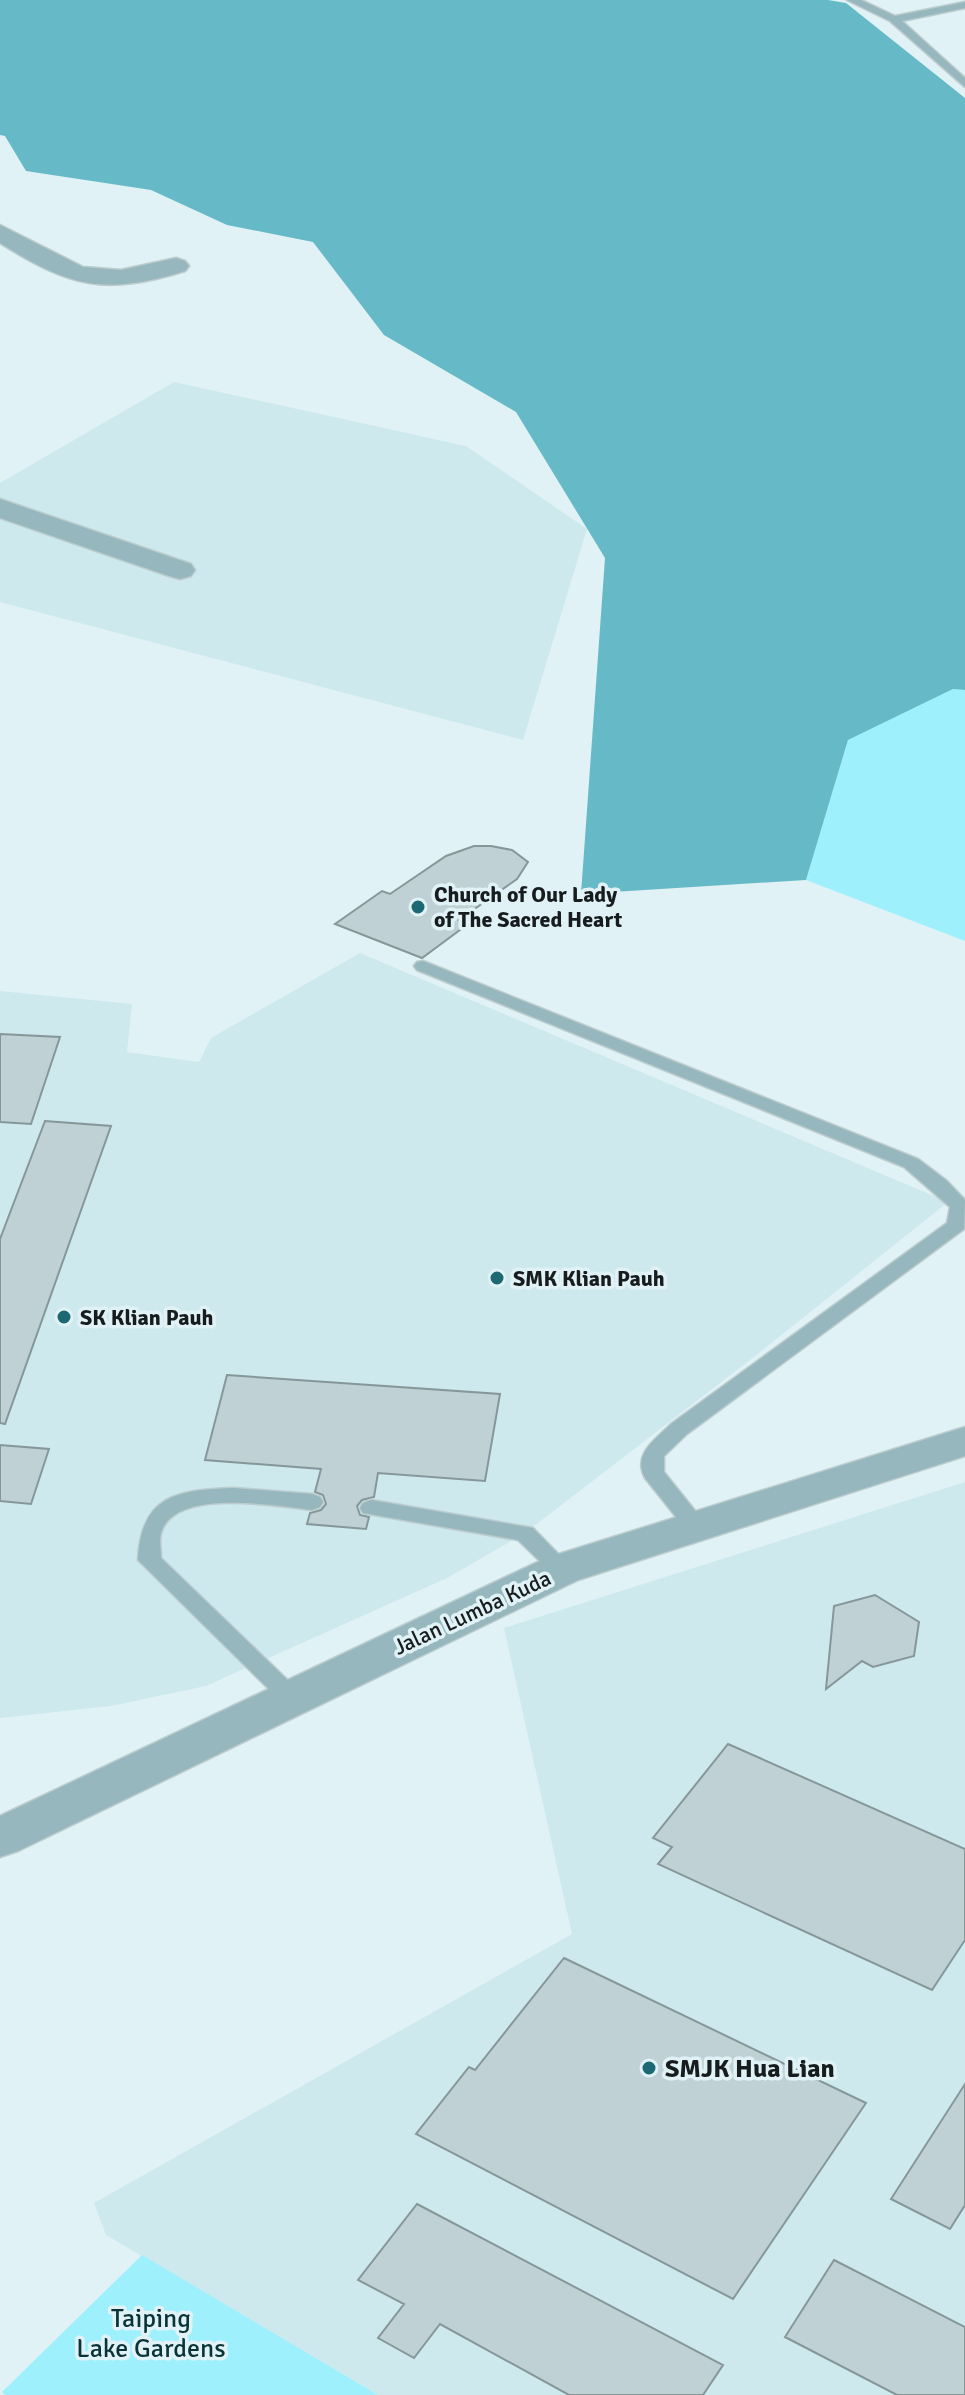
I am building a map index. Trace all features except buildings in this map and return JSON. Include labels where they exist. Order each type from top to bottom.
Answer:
[{"type":"street","points":[[0,232],[66,270],[101,278],[148,275],[176,266]]},
{"type":"street","points":[[0,508],[180,570]]},
{"type":"street","name":"Jalan Lumba Kuda","points":[[0,1838],[562,1569],[965,1441]]},
{"type":"lane","points":[[852,0],[894,19],[965,84]]},
{"type":"lane","points":[[894,19],[965,5]]},
{"type":"lane","points":[[423,966],[911,1163],[940,1185],[960,1206],[957,1225],[679,1429],[653,1454],[653,1473],[696,1527]]},
{"type":"lane","points":[[292,1698],[149,1560],[146,1543],[152,1522],[170,1505],[196,1498],[234,1494],[312,1502]]},
{"type":"lane","points":[[371,1508],[525,1533],[562,1569]]},
{"type":"shaded area","points":[[0,0],[828,0],[846,3],[965,98],[965,690],[953,689],[848,740],[806,880],[581,894],[605,558],[516,412],[384,335],[313,242],[227,225],[151,190],[26,171],[5,136],[0,135]]},
{"type":"shaded area","points":[[174,382],[466,446],[587,529],[523,740],[0,602],[0,483]]},
{"type":"shaded area","name":"SMK Klian Pauh","points":[[360,953],[948,1202],[759,1353],[525,1533],[447,1578],[206,1686],[111,1706],[0,1718],[0,991],[132,1004],[127,1052],[199,1062],[211,1038]]},
{"type":"shaded area","name":"SMJK Hua Lian","points":[[965,1482],[965,2395],[378,2395],[106,2235],[94,2203],[572,1934],[504,1628]]},
{"type":"green space","points":[[953,689],[965,690],[965,941],[806,880],[848,740]]},
{"type":"green space","name":"Taiping Lake Gardens","points":[[142,2255],[378,2395],[5,2395],[2,2392]]},
{"type":"place","name":"Church of Our Lady of The Sacred Heart","points":[[418,907]]},
{"type":"place","name":"SMK Klian Pauh","points":[[497,1278]]},
{"type":"place","name":"SK Klian Pauh","points":[[64,1317]]},
{"type":"place","name":"SMJK Hua Lian","points":[[649,2068]]}]
